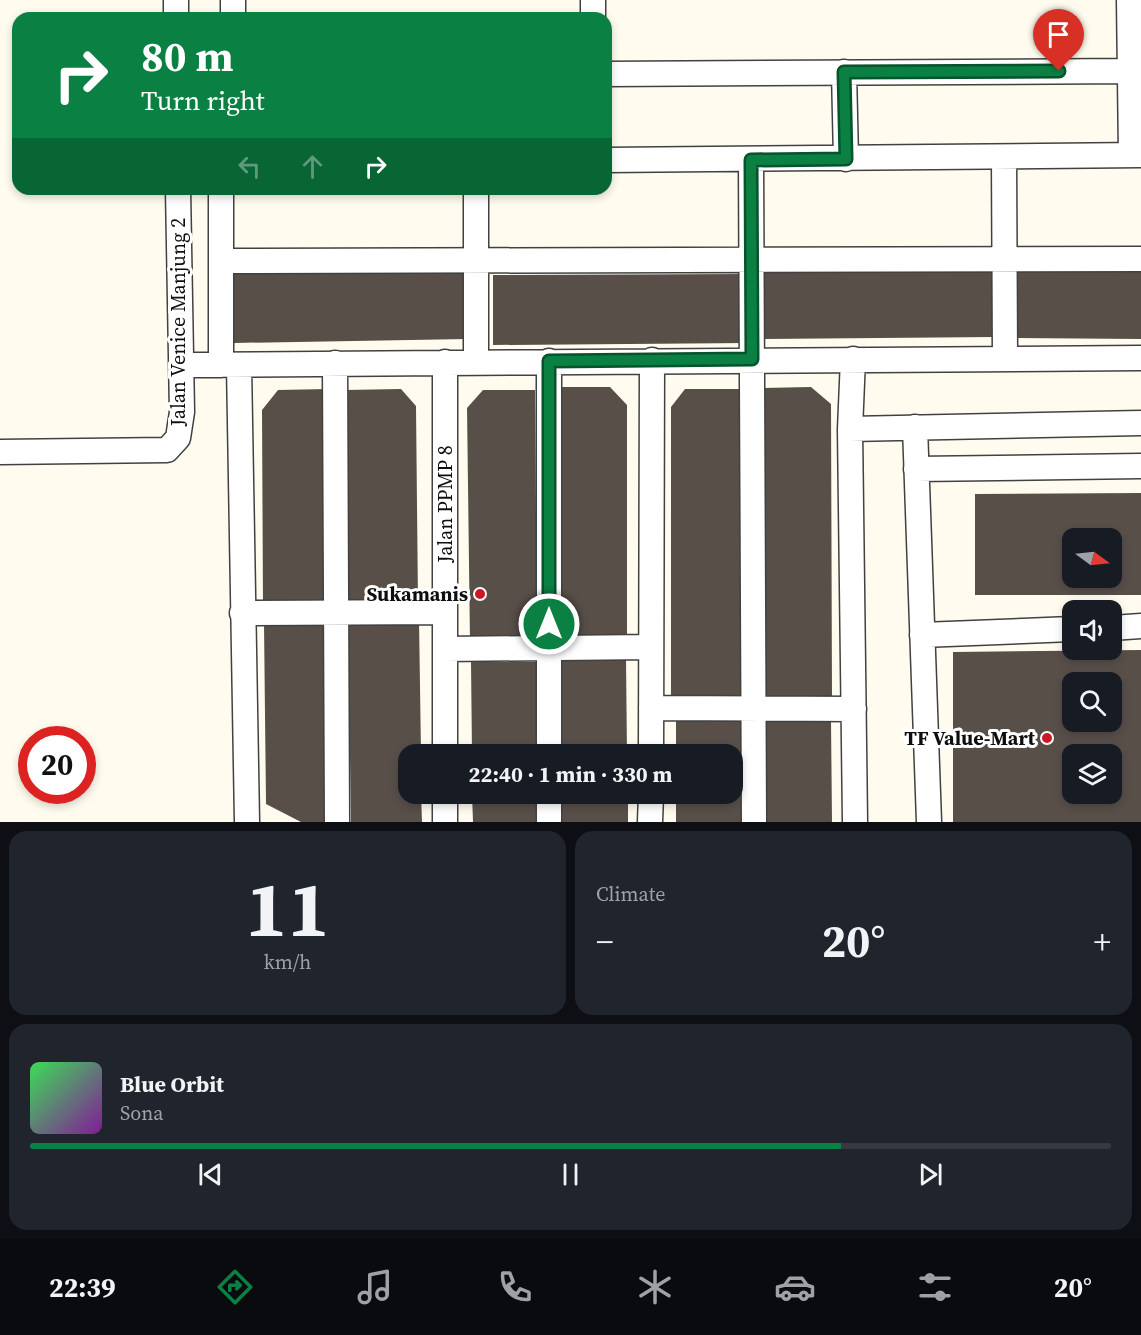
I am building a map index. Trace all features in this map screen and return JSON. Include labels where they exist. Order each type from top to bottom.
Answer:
[{"type":"street","points":[[612,160],[1136,155],[1130,71],[1129,0]]},
{"type":"street","points":[[612,74],[1130,71]]},
{"type":"street","points":[[844,72],[846,159]]},
{"type":"street","points":[[1004,157],[1005,358]]},
{"type":"street","points":[[751,160],[754,822]]},
{"type":"street","name":"Jalan Venice Manjung 2","points":[[0,452],[167,450],[178,438],[182,412],[178,195]]},
{"type":"street","points":[[221,195],[221,261],[230,365],[242,613],[247,822]]},
{"type":"street","points":[[476,195],[476,362]]},
{"type":"street","points":[[221,261],[1141,259]]},
{"type":"street","points":[[182,365],[752,359],[1141,358]]},
{"type":"street","points":[[853,359],[850,429],[855,822]]},
{"type":"street","points":[[651,744],[652,360]]},
{"type":"street","points":[[549,361],[549,744]]},
{"type":"street","name":"Jalan PPMP 8","points":[[445,744],[446,362]]},
{"type":"street","points":[[335,363],[337,822]]},
{"type":"street","points":[[850,429],[1141,423]]},
{"type":"street","points":[[915,427],[929,822]]},
{"type":"street","points":[[916,469],[1141,466]]},
{"type":"street","points":[[242,613],[445,612]]},
{"type":"street","points":[[1122,628],[1141,627]]},
{"type":"street","points":[[922,634],[1062,629]]},
{"type":"street","points":[[445,649],[651,647]]},
{"type":"street","points":[[651,708],[854,709]]},
{"type":"street","points":[[445,804],[445,822]]},
{"type":"street","points":[[549,804],[549,822]]},
{"type":"street","points":[[650,822],[651,804]]},
{"type":"building","points":[[466,266],[467,339],[234,343],[233,270]]},
{"type":"building","points":[[995,267],[995,337],[764,339],[763,269]]},
{"type":"building","points":[[1015,268],[1141,268],[1141,339],[1016,338]]},
{"type":"building","points":[[747,274],[748,343],[493,345],[493,275]]},
{"type":"building","points":[[557,387],[610,387],[627,405],[627,640],[557,640]]},
{"type":"building","points":[[811,387],[831,404],[832,699],[763,698],[759,388]]},
{"type":"building","points":[[328,389],[330,606],[263,607],[262,410],[278,390]]},
{"type":"building","points":[[401,389],[416,406],[418,602],[346,603],[345,390]]},
{"type":"building","points":[[685,389],[741,389],[742,698],[671,699],[671,407]]},
{"type":"building","points":[[483,390],[535,390],[537,640],[470,641],[467,408]]},
{"type":"building","points":[[1141,493],[1141,595],[975,595],[975,494]]},
{"type":"building","points":[[419,619],[421,744],[398,744],[398,804],[421,804],[422,822],[351,822],[348,620]]},
{"type":"building","points":[[326,623],[327,822],[301,822],[266,804],[264,624]]},
{"type":"building","name":"TF Value-Mart","points":[[1122,650],[1141,650],[1141,822],[953,822],[953,652],[1062,651],[1062,660],[1122,660]]},
{"type":"building","points":[[555,658],[626,658],[627,744],[556,744]]},
{"type":"building","points":[[471,662],[536,662],[536,744],[472,744]]},
{"type":"building","points":[[742,718],[742,744],[676,744],[676,719]]},
{"type":"building","points":[[763,718],[831,719],[832,822],[763,822]]},
{"type":"building","points":[[472,804],[537,804],[537,822],[473,822]]},
{"type":"building","points":[[556,804],[628,804],[628,822],[557,822]]},
{"type":"building","points":[[676,804],[742,804],[742,822],[676,822]]},
{"type":"place","name":"Sukamanis","points":[[480,594]]},
{"type":"place","name":"TF Value-Mart","points":[[1047,738]]},
{"type":"route","points":[[549,624],[549,361],[752,359],[751,160],[846,159],[844,72],[1059,71]]}]
